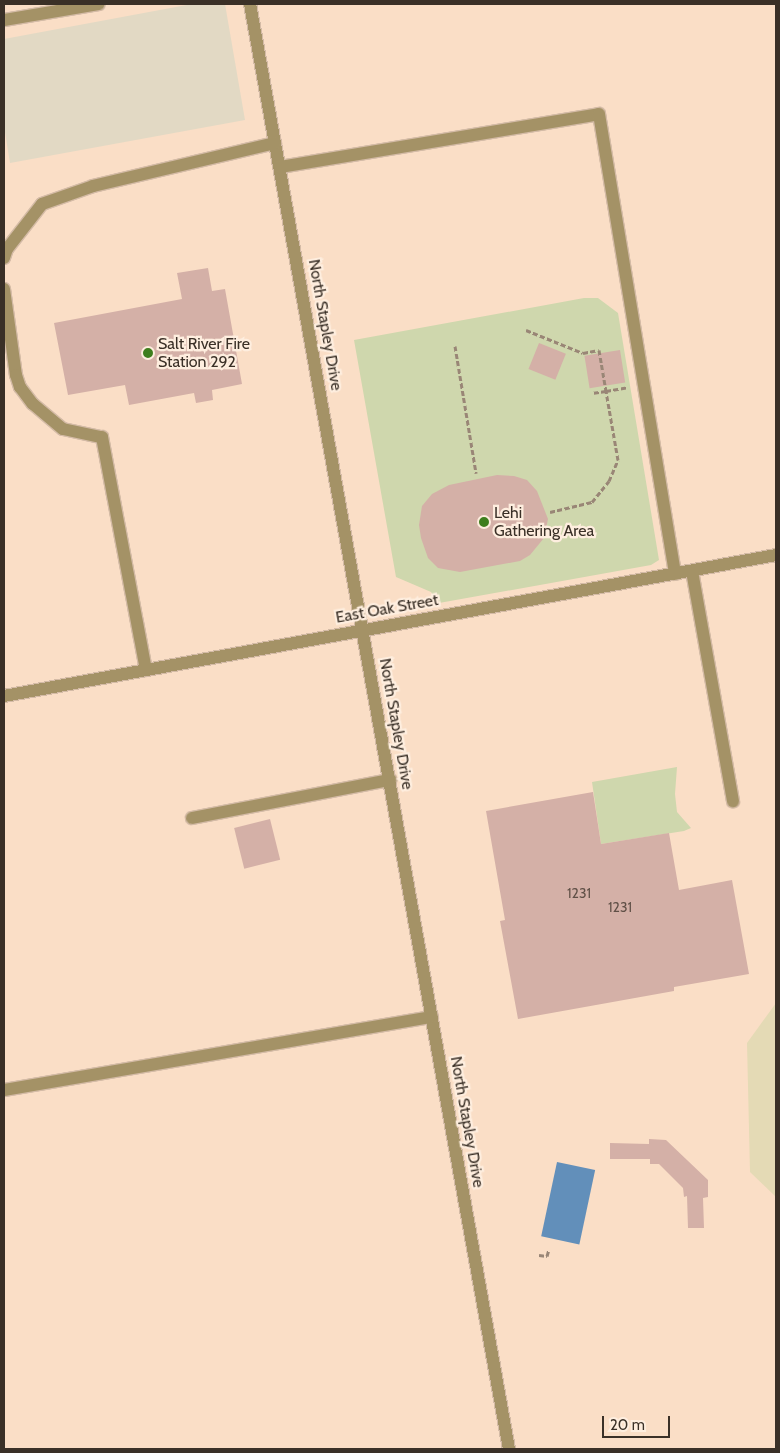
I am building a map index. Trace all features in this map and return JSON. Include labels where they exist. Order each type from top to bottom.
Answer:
[{"type":"street","points":[[4,20],[99,4]]},
{"type":"street","name":"North Stapley Drive","points":[[250,4],[509,1449]]},
{"type":"street","points":[[280,167],[599,114],[675,574]]},
{"type":"street","points":[[4,258],[6,250],[42,204],[93,186],[275,143]]},
{"type":"street","points":[[4,289],[16,375],[20,387],[34,404],[63,429],[102,437],[146,670]]},
{"type":"street","name":"East Oak Street","points":[[4,696],[776,555]]},
{"type":"street","points":[[692,571],[733,801]]},
{"type":"street","points":[[192,818],[390,780]]},
{"type":"street","points":[[4,1090],[432,1017]]},
{"type":"path","points":[[526,330],[583,353],[599,350],[618,460],[609,481],[592,502],[550,512]]},
{"type":"path","points":[[455,346],[476,473]]},
{"type":"path","points":[[592,393],[643,384]]},
{"type":"path","points":[[539,1255],[547,1256],[549,1249]]},
{"type":"shaded area","points":[[192,4],[225,4],[245,120],[10,163],[4,126],[4,39]]},
{"type":"green space","points":[[584,298],[598,298],[618,313],[659,560],[651,565],[439,603],[431,592],[396,577],[354,340]]},
{"type":"green space","points":[[677,767],[675,794],[677,812],[691,828],[684,831],[601,844],[592,782]]},
{"type":"sand","points":[[776,1003],[776,1197],[750,1172],[747,1043]]},
{"type":"water","points":[[557,1162],[595,1170],[579,1244],[541,1236]]},
{"type":"building","name":"Salt River Fire Station 292","points":[[208,268],[212,291],[225,289],[242,384],[212,390],[213,400],[196,403],[194,393],[129,405],[125,385],[68,395],[54,323],[182,299],[177,273]]},
{"type":"building","points":[[539,343],[566,354],[555,380],[529,369]]},
{"type":"building","points":[[620,350],[625,383],[590,388],[584,356]]},
{"type":"building","name":"Lehi Gathering Area","points":[[497,475],[514,476],[527,480],[537,491],[548,519],[544,538],[530,555],[520,561],[460,572],[438,568],[428,558],[421,538],[419,525],[422,506],[432,494],[449,485]]},
{"type":"building","points":[[593,792],[601,844],[669,833],[679,890],[732,880],[749,974],[674,987],[674,991],[518,1019],[500,921],[505,920],[486,811]]},
{"type":"building","points":[[270,819],[280,860],[244,869],[234,828]]},
{"type":"building","points":[[649,1139],[666,1140],[708,1180],[708,1197],[703,1198],[704,1228],[688,1228],[687,1196],[684,1197],[683,1188],[659,1164],[650,1164],[650,1159],[610,1159],[610,1143],[649,1144]]},
{"type":"place","name":"Salt River Fire Station 292","points":[[148,353]]},
{"type":"place","name":"Lehi Gathering Area","points":[[484,522]]}]
